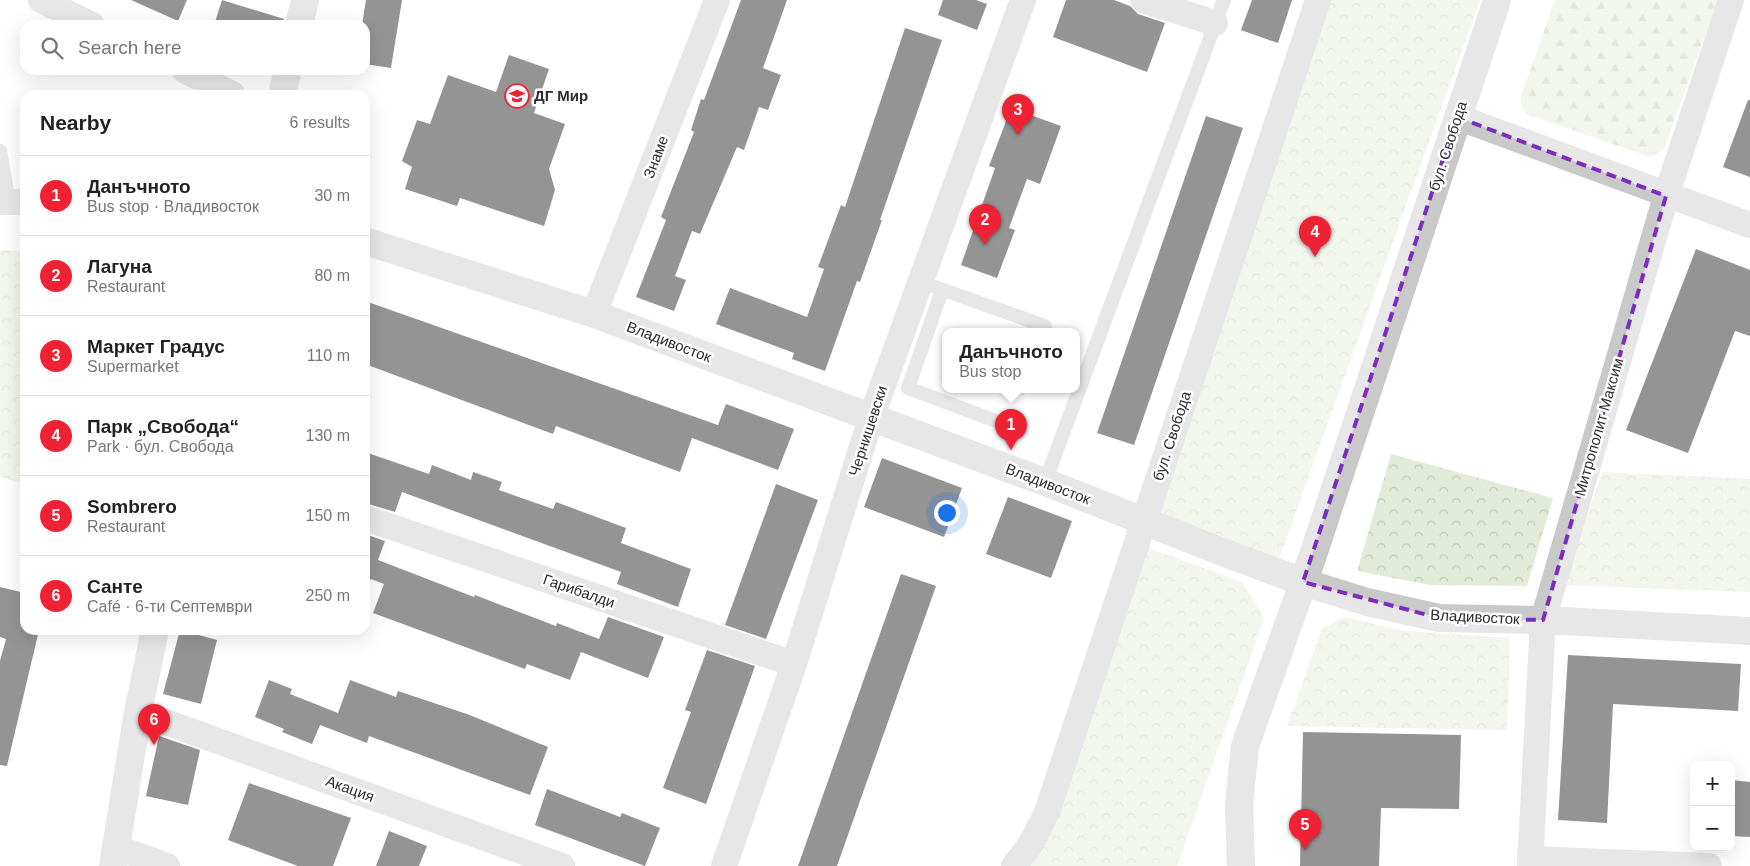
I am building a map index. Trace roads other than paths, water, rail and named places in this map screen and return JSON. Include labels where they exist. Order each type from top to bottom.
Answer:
[{"type":"street","points":[[42,0],[82,20]]},
{"type":"street","points":[[300,20],[305,0]]},
{"type":"street","name":"Знаме","points":[[594,314],[718,0]]},
{"type":"street","name":"Чернишевски","points":[[724,866],[794,664],[871,418],[931,286],[1023,0]]},
{"type":"street","points":[[1143,0],[1220,12]]},
{"type":"street","name":"бул. Свобода","points":[[1014,866],[1029,847],[1046,812],[1318,0]]},
{"type":"street","name":"бул. Свобода","points":[[1241,866],[1239,804],[1245,746],[1303,582],[1497,0]]},
{"type":"street","name":"Митрополит Максим","points":[[1530,862],[1543,620],[1666,196],[1731,0]]},
{"type":"street","points":[[194,75],[224,90]]},
{"type":"street","points":[[283,90],[287,75]]},
{"type":"street","points":[[1457,117],[1666,196],[1750,225]]},
{"type":"street","name":"Владивосток","points":[[370,243],[594,314],[1045,482],[1144,522],[1303,582],[1367,602],[1439,618],[1543,620],[1750,631]]},
{"type":"street","name":"Гарибалди","points":[[370,520],[794,664]]},
{"type":"street","points":[[154,635],[138,712],[114,856],[167,866]]},
{"type":"street","name":"Акация","points":[[138,712],[562,866]]},
{"type":"street","points":[[1530,862],[1710,866]]},
{"type":"lane","points":[[1080,388],[1220,12]]},
{"type":"lane","points":[[0,151],[11,202]]},
{"type":"lane","points":[[1015,428],[908,388],[931,286],[1045,326]]},
{"type":"lane","points":[[1045,482],[1078,393]]},
{"type":"place","name":"ДГ Мир","points":[[517,96]]},
{"type":"place","name":"Маркет Градус","points":[[1018,135]]},
{"type":"place","name":"Лагуна","points":[[985,245]]},
{"type":"place","name":"Парк „Свобода“","points":[[1315,257]]},
{"type":"place","name":"Данъчното","points":[[1011,450]]},
{"type":"place","name":"Санте","points":[[154,745]]},
{"type":"place","name":"Sombrero","points":[[1305,850]]}]
